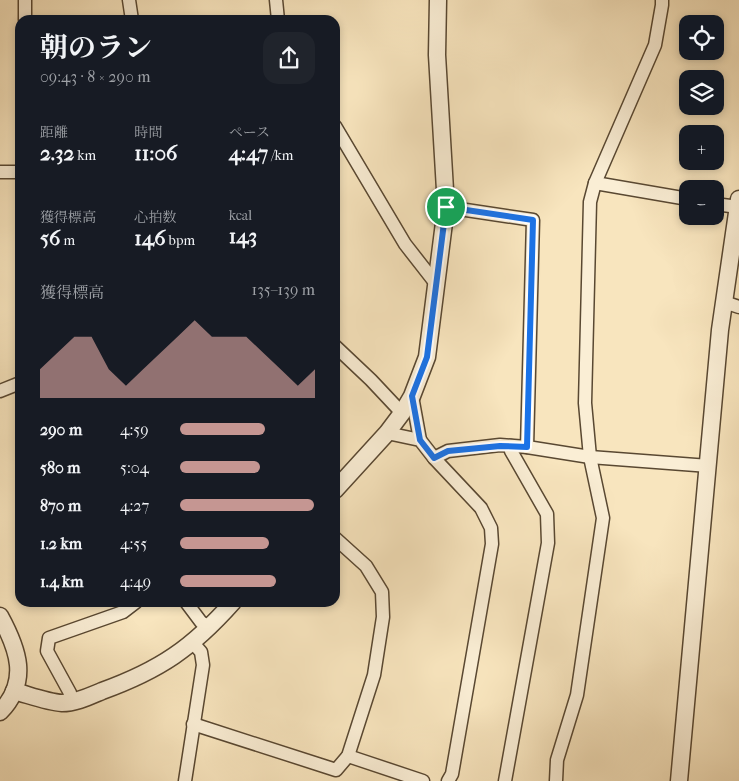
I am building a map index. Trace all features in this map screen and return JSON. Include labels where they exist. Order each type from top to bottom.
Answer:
[{"type":"street","points":[[24,0],[25,15]]},
{"type":"street","points":[[128,0],[131,15]]},
{"type":"street","points":[[276,0],[278,15]]},
{"type":"street","points":[[340,485],[387,433],[402,413],[412,396],[427,357],[446,207],[438,55],[438,0]]},
{"type":"street","points":[[556,781],[557,760],[577,695],[603,518],[590,457],[586,394],[590,202],[595,183],[655,45],[662,0]]},
{"type":"street","points":[[340,134],[405,244],[437,285]]},
{"type":"street","points":[[0,172],[15,172]]},
{"type":"street","points":[[595,183],[679,197]]},
{"type":"street","points":[[679,781],[720,330],[732,305],[738,203],[724,204]]},
{"type":"street","points":[[446,207],[533,220],[527,447]]},
{"type":"street","points":[[340,351],[372,380],[402,413]]},
{"type":"street","points":[[0,391],[15,385]]},
{"type":"street","points":[[412,396],[420,440],[434,458],[481,508],[491,528],[492,544],[452,774],[448,781]]},
{"type":"street","points":[[387,433],[420,440]]},
{"type":"street","points":[[434,458],[448,451],[511,446],[590,457],[708,466]]},
{"type":"street","points":[[505,781],[548,543],[547,514],[511,451],[511,446]]},
{"type":"street","points":[[194,724],[334,776],[348,756],[374,674],[383,617],[382,592],[366,566],[340,543]]},
{"type":"street","points":[[72,701],[70,693],[47,650],[50,638],[122,612],[129,607]]},
{"type":"street","points":[[190,607],[201,622],[210,628]]},
{"type":"street","points":[[14,691],[61,703],[129,682],[164,664],[193,643],[229,607]]},
{"type":"street","points":[[0,616],[17,652],[19,677],[14,691],[0,712]]},
{"type":"street","points":[[188,780],[203,665],[201,652],[193,643]]},
{"type":"street","points":[[348,756],[423,781]]},
{"type":"route","points":[[446,207],[533,220],[527,447],[500,446],[448,451],[434,458],[420,440],[412,396],[427,357],[446,207]]}]
